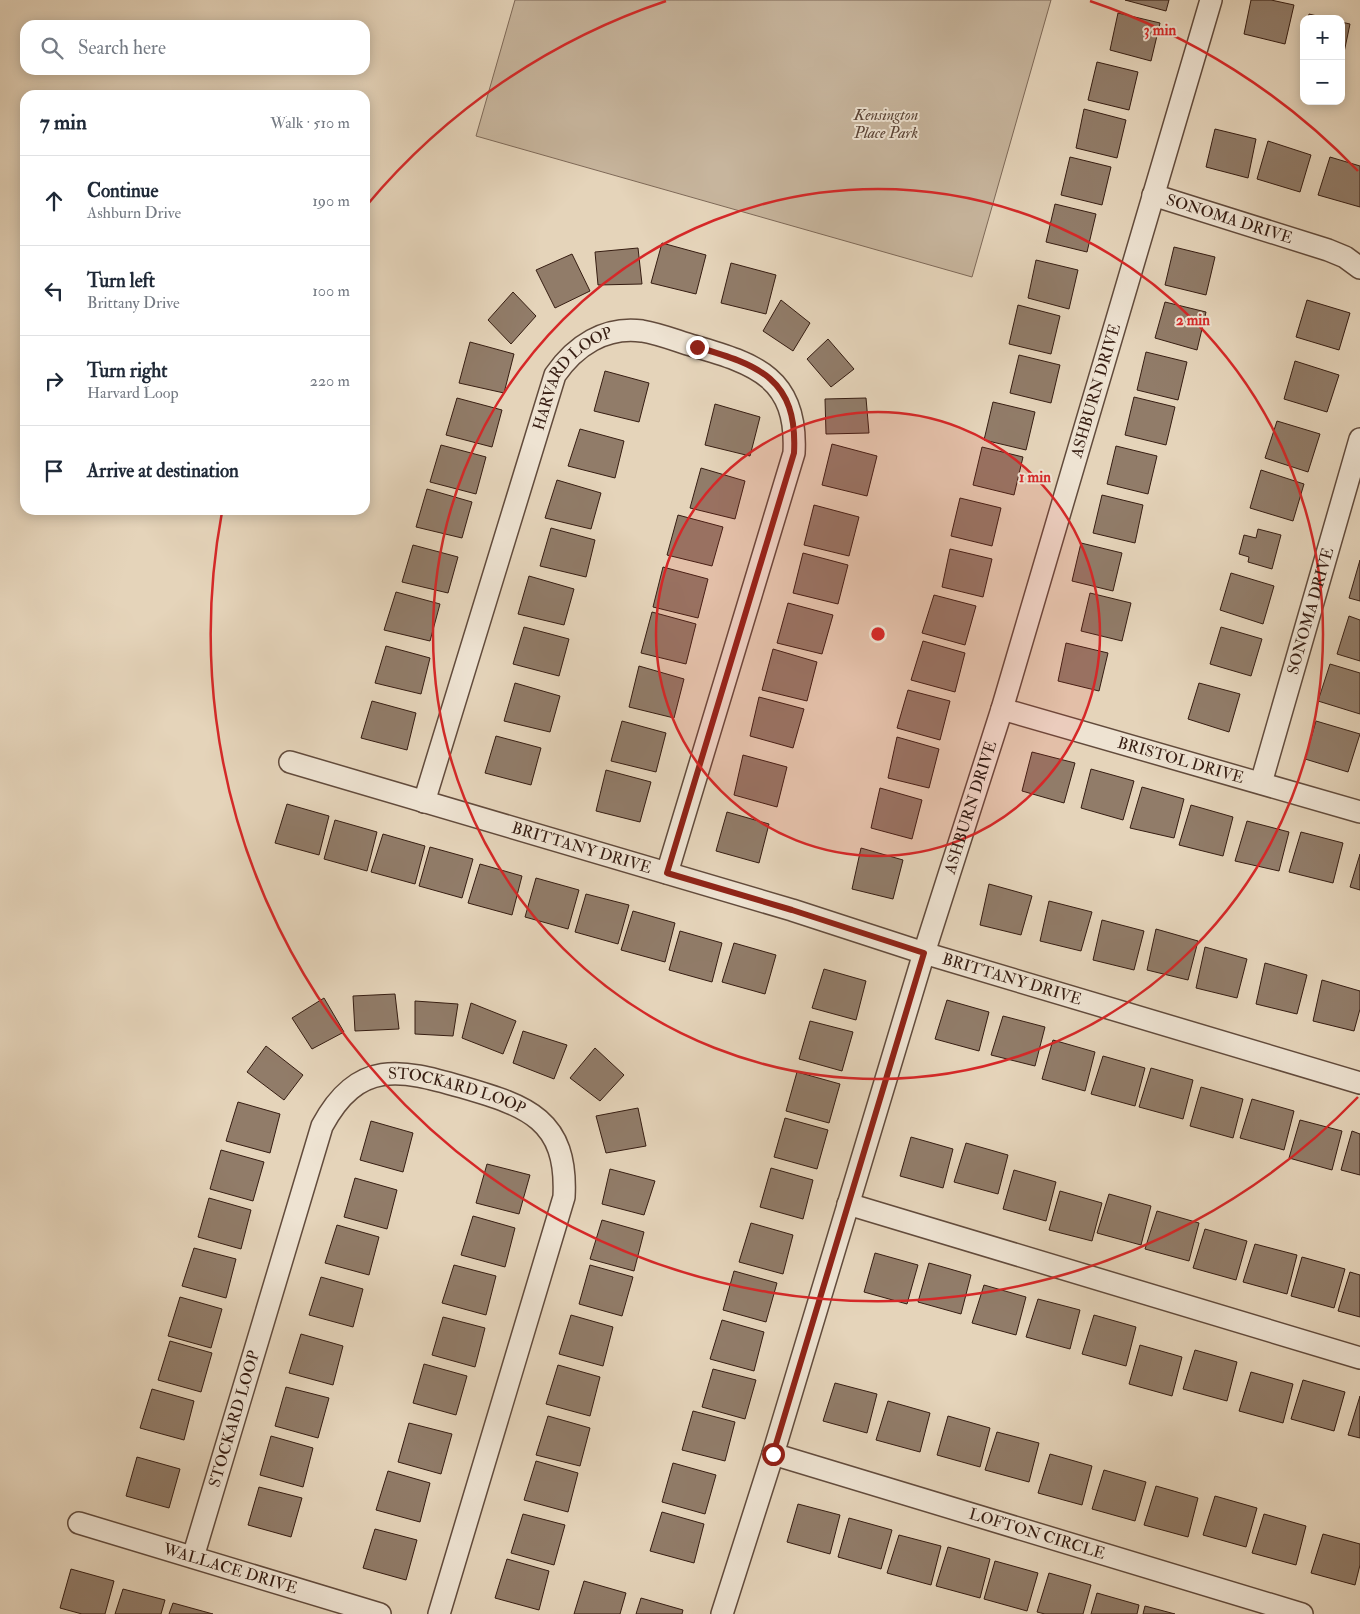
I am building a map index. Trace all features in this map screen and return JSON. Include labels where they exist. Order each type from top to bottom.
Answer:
[{"type":"street","name":"ASHBURN DRIVE","points":[[722,1614],[773,1454],[924,953],[1002,709],[1211,0]]},
{"type":"street","name":"SONOMA DRIVE","points":[[1153,195],[1328,250],[1345,257],[1360,268]]},
{"type":"street","name":"HARVARD LOOP","points":[[424,802],[555,375],[566,359],[582,345],[602,335],[622,331],[643,331],[735,358],[752,365],[767,375],[781,391],[791,411],[795,432],[794,453],[667,873]]},
{"type":"street","name":"SONOMA DRIVE","points":[[1261,783],[1360,439]]},
{"type":"street","name":"BRISTOL DRIVE","points":[[1002,709],[1360,812]]},
{"type":"street","name":"BRITTANY DRIVE","points":[[290,762],[792,910],[924,953],[1360,1083]]},
{"type":"street","name":"STOCKARD LOOP","points":[[193,1557],[322,1126],[332,1108],[360,1082],[380,1075],[397,1072],[418,1074],[506,1100],[523,1107],[539,1119],[553,1136],[562,1156],[565,1174],[564,1197],[439,1614]]},
{"type":"street","points":[[848,1204],[1360,1358]]},
{"type":"street","name":"LOFTON CIRCLE","points":[[773,1454],[1302,1614]]},
{"type":"street","name":"WALLACE DRIVE","points":[[78,1523],[380,1614]]},
{"type":"green space","name":"Kensington Place Park","points":[[515,0],[1051,0],[972,277],[476,136]]},
{"type":"building","points":[[1125,0],[1169,0],[1166,11]]},
{"type":"building","points":[[1251,0],[1271,0],[1294,5],[1285,44],[1244,34]]},
{"type":"building","points":[[1118,13],[1160,23],[1151,61],[1110,50]]},
{"type":"building","points":[[1345,23],[1350,24],[1345,48]]},
{"type":"building","points":[[1097,62],[1138,72],[1129,110],[1088,100]]},
{"type":"building","points":[[1084,109],[1126,120],[1117,158],[1076,148]]},
{"type":"building","points":[[1215,129],[1256,139],[1248,178],[1206,167]]},
{"type":"building","points":[[1268,141],[1311,155],[1300,192],[1257,179]]},
{"type":"building","points":[[1070,157],[1111,167],[1102,205],[1061,195]]},
{"type":"building","points":[[1330,157],[1360,166],[1360,207],[1318,195]]},
{"type":"building","points":[[1055,204],[1096,214],[1087,252],[1046,242]]},
{"type":"building","points":[[662,243],[706,255],[696,294],[651,283]]},
{"type":"building","points":[[1174,247],[1215,257],[1206,295],[1165,285]]},
{"type":"building","points":[[638,248],[642,284],[598,285],[595,252]]},
{"type":"building","points":[[572,254],[590,291],[555,308],[536,270]]},
{"type":"building","points":[[1036,260],[1078,270],[1069,309],[1028,298]]},
{"type":"building","points":[[731,263],[776,275],[766,314],[721,303]]},
{"type":"building","points":[[513,292],[536,316],[511,344],[488,320]]},
{"type":"building","points":[[781,300],[810,323],[793,351],[763,331]]},
{"type":"building","points":[[1307,300],[1350,313],[1339,350],[1296,337]]},
{"type":"building","points":[[1165,302],[1206,312],[1197,350],[1155,338]]},
{"type":"building","points":[[1018,305],[1060,316],[1051,354],[1009,344]]},
{"type":"building","points":[[828,339],[854,369],[831,387],[807,359]]},
{"type":"building","points":[[470,342],[514,354],[504,393],[459,383]]},
{"type":"building","points":[[1146,352],[1187,362],[1178,400],[1137,390]]},
{"type":"building","points":[[1019,355],[1060,365],[1051,403],[1010,393]]},
{"type":"building","points":[[1295,361],[1339,375],[1327,412],[1284,399]]},
{"type":"building","points":[[605,371],[649,383],[639,422],[594,411]]},
{"type":"building","points":[[1134,397],[1175,407],[1166,445],[1125,435]]},
{"type":"building","points":[[457,398],[502,410],[492,447],[446,435]]},
{"type":"building","points":[[866,398],[869,433],[826,434],[825,399]]},
{"type":"building","points":[[993,402],[1035,412],[1026,450],[984,440]]},
{"type":"building","points":[[715,404],[760,417],[750,456],[705,445]]},
{"type":"building","points":[[1277,421],[1320,434],[1308,472],[1265,458]]},
{"type":"building","points":[[580,429],[624,441],[615,478],[568,466]]},
{"type":"building","points":[[832,444],[877,456],[867,496],[822,485]]},
{"type":"building","points":[[441,445],[486,457],[476,494],[430,482]]},
{"type":"building","points":[[1116,446],[1157,456],[1148,494],[1107,484]]},
{"type":"building","points":[[982,447],[1023,457],[1014,495],[973,485]]},
{"type":"building","points":[[701,468],[745,481],[735,519],[690,508]]},
{"type":"building","points":[[1261,470],[1304,484],[1293,521],[1250,508]]},
{"type":"building","points":[[557,480],[601,493],[591,529],[545,518]]},
{"type":"building","points":[[427,489],[472,502],[462,538],[416,527]]},
{"type":"building","points":[[1102,495],[1143,505],[1135,543],[1093,533]]},
{"type":"building","points":[[960,498],[1001,508],[992,546],[951,536]]},
{"type":"building","points":[[814,505],[859,517],[849,556],[804,545]]},
{"type":"building","points":[[678,515],[723,527],[712,566],[667,555]]},
{"type":"building","points":[[551,528],[595,540],[586,577],[540,566]]},
{"type":"building","points":[[1258,529],[1281,535],[1272,569],[1248,562],[1249,557],[1239,554],[1244,535],[1256,538]]},
{"type":"building","points":[[1081,543],[1122,553],[1113,591],[1072,581]]},
{"type":"building","points":[[413,545],[458,557],[448,593],[402,582]]},
{"type":"building","points":[[950,549],[992,559],[983,597],[942,587]]},
{"type":"building","points":[[803,553],[848,565],[838,604],[793,593]]},
{"type":"building","points":[[1360,560],[1360,601],[1349,598]]},
{"type":"building","points":[[663,567],[708,579],[698,618],[653,607]]},
{"type":"building","points":[[1231,573],[1274,586],[1263,624],[1220,610]]},
{"type":"building","points":[[529,576],[574,589],[564,625],[518,614]]},
{"type":"building","points":[[396,592],[440,604],[430,641],[384,630]]},
{"type":"building","points":[[1090,593],[1131,603],[1122,641],[1081,631]]},
{"type":"building","points":[[934,595],[976,606],[965,645],[922,633]]},
{"type":"building","points":[[788,603],[833,615],[822,654],[777,643]]},
{"type":"building","points":[[652,612],[696,624],[686,664],[641,653]]},
{"type":"building","points":[[1349,616],[1360,620],[1360,661],[1337,654]]},
{"type":"building","points":[[524,627],[569,639],[559,676],[513,664]]},
{"type":"building","points":[[1221,627],[1262,639],[1251,676],[1210,664]]},
{"type":"building","points":[[923,641],[965,653],[955,692],[911,680]]},
{"type":"building","points":[[1066,643],[1108,653],[1099,691],[1058,681]]},
{"type":"building","points":[[386,646],[430,658],[421,694],[375,683]]},
{"type":"building","points":[[773,649],[817,662],[807,701],[762,690]]},
{"type":"building","points":[[1330,664],[1360,673],[1360,714],[1318,701]]},
{"type":"building","points":[[639,666],[684,679],[674,718],[629,707]]},
{"type":"building","points":[[515,683],[560,696],[550,732],[504,721]]},
{"type":"building","points":[[1199,683],[1240,694],[1229,732],[1188,719]]},
{"type":"building","points":[[908,690],[950,701],[940,740],[897,728]]},
{"type":"building","points":[[759,697],[804,709],[793,748],[750,736]]},
{"type":"building","points":[[372,701],[416,713],[407,750],[361,738]]},
{"type":"building","points":[[622,721],[666,733],[656,772],[611,761]]},
{"type":"building","points":[[1316,721],[1360,734],[1348,772],[1305,759]]},
{"type":"building","points":[[496,736],[541,748],[531,785],[485,773]]},
{"type":"building","points":[[897,737],[939,749],[929,788],[888,778]]},
{"type":"building","points":[[1032,752],[1075,763],[1064,803],[1022,791]]},
{"type":"building","points":[[743,755],[787,767],[777,807],[734,795]]},
{"type":"building","points":[[1091,769],[1134,781],[1123,820],[1081,808]]},
{"type":"building","points":[[606,770],[651,782],[640,822],[596,811]]},
{"type":"building","points":[[1142,787],[1184,799],[1174,838],[1130,828]]},
{"type":"building","points":[[880,788],[922,800],[912,839],[871,828]]},
{"type":"building","points":[[287,804],[329,816],[319,855],[275,843]]},
{"type":"building","points":[[1191,805],[1233,817],[1223,856],[1179,845]]},
{"type":"building","points":[[727,812],[769,824],[759,863],[716,851]]},
{"type":"building","points":[[335,820],[377,832],[367,871],[324,859]]},
{"type":"building","points":[[1247,821],[1289,832],[1279,871],[1235,861]]},
{"type":"building","points":[[1301,832],[1343,843],[1333,883],[1289,872]]},
{"type":"building","points":[[383,834],[425,846],[415,884],[371,872]]},
{"type":"building","points":[[430,847],[473,859],[462,898],[419,886]]},
{"type":"building","points":[[861,848],[903,860],[893,899],[852,889]]},
{"type":"building","points":[[1360,854],[1360,890],[1350,887]]},
{"type":"building","points":[[480,864],[522,876],[512,915],[468,903]]},
{"type":"building","points":[[536,878],[579,890],[568,929],[525,917]]},
{"type":"building","points":[[989,884],[1032,896],[1021,935],[980,925]]},
{"type":"building","points":[[586,894],[629,905],[618,944],[575,932]]},
{"type":"building","points":[[1049,901],[1092,912],[1081,951],[1040,941]]},
{"type":"building","points":[[633,911],[675,923],[665,962],[621,950]]},
{"type":"building","points":[[1102,920],[1144,931],[1134,970],[1093,960]]},
{"type":"building","points":[[1156,929],[1198,941],[1188,980],[1147,970]]},
{"type":"building","points":[[680,931],[722,943],[712,982],[669,970]]},
{"type":"building","points":[[734,943],[776,955],[765,994],[722,982]]},
{"type":"building","points":[[1205,947],[1247,959],[1237,998],[1196,988]]},
{"type":"building","points":[[1265,963],[1307,975],[1297,1014],[1256,1004]]},
{"type":"building","points":[[824,969],[866,981],[856,1020],[812,1008]]},
{"type":"building","points":[[1322,980],[1360,991],[1360,1009],[1354,1031],[1313,1021]]},
{"type":"building","points":[[395,994],[399,1029],[355,1031],[353,996]]},
{"type":"building","points":[[324,998],[344,1032],[312,1049],[292,1018]]},
{"type":"building","points":[[947,1000],[989,1012],[979,1051],[935,1039]]},
{"type":"building","points":[[415,1001],[458,1004],[453,1036],[415,1034]]},
{"type":"building","points":[[471,1003],[516,1021],[503,1054],[462,1038]]},
{"type":"building","points":[[1003,1016],[1045,1027],[1035,1066],[991,1055]]},
{"type":"building","points":[[810,1021],[853,1032],[842,1071],[799,1059]]},
{"type":"building","points":[[523,1031],[567,1045],[554,1079],[513,1063]]},
{"type":"building","points":[[1053,1040],[1095,1052],[1085,1091],[1042,1079]]},
{"type":"building","points":[[266,1046],[303,1075],[284,1100],[247,1072]]},
{"type":"building","points":[[595,1048],[624,1075],[600,1101],[570,1078]]},
{"type":"building","points":[[1103,1056],[1145,1068],[1135,1106],[1091,1094]]},
{"type":"building","points":[[1151,1068],[1193,1080],[1183,1119],[1139,1107]]},
{"type":"building","points":[[797,1072],[840,1084],[829,1123],[786,1111]]},
{"type":"building","points":[[1201,1087],[1243,1099],[1233,1138],[1190,1126]]},
{"type":"building","points":[[1252,1099],[1294,1111],[1284,1150],[1240,1138]]},
{"type":"building","points":[[238,1102],[280,1114],[270,1153],[226,1141]]},
{"type":"building","points":[[638,1108],[646,1146],[606,1153],[596,1116]]},
{"type":"building","points":[[785,1118],[828,1130],[817,1169],[774,1157]]},
{"type":"building","points":[[1300,1120],[1342,1131],[1332,1170],[1289,1158]]},
{"type":"building","points":[[371,1121],[413,1133],[403,1172],[360,1160]]},
{"type":"building","points":[[1352,1131],[1360,1134],[1360,1175],[1341,1170]]},
{"type":"building","points":[[911,1137],[953,1149],[943,1188],[900,1176]]},
{"type":"building","points":[[966,1143],[1008,1155],[998,1194],[954,1182]]},
{"type":"building","points":[[221,1150],[264,1162],[253,1201],[210,1189]]},
{"type":"building","points":[[487,1164],[530,1175],[519,1214],[476,1203]]},
{"type":"building","points":[[771,1168],[813,1180],[803,1219],[760,1207]]},
{"type":"building","points":[[610,1169],[655,1181],[644,1215],[602,1204]]},
{"type":"building","points":[[1014,1170],[1056,1182],[1046,1221],[1003,1209]]},
{"type":"building","points":[[355,1178],[397,1190],[387,1229],[344,1217]]},
{"type":"building","points":[[1060,1191],[1102,1203],[1092,1241],[1049,1230]]},
{"type":"building","points":[[1109,1194],[1151,1206],[1141,1245],[1097,1233]]},
{"type":"building","points":[[209,1198],[251,1210],[241,1249],[198,1237]]},
{"type":"building","points":[[1157,1211],[1199,1223],[1189,1261],[1145,1249]]},
{"type":"building","points":[[473,1216],[515,1228],[505,1267],[461,1255]]},
{"type":"building","points":[[602,1220],[644,1232],[634,1271],[590,1259]]},
{"type":"building","points":[[751,1223],[793,1235],[783,1274],[739,1262]]},
{"type":"building","points":[[337,1225],[379,1237],[369,1275],[325,1263]]},
{"type":"building","points":[[1205,1229],[1247,1241],[1236,1280],[1193,1268]]},
{"type":"building","points":[[1255,1244],[1297,1255],[1287,1294],[1243,1282]]},
{"type":"building","points":[[194,1248],[236,1259],[226,1298],[182,1286]]},
{"type":"building","points":[[875,1253],[918,1265],[907,1304],[864,1292]]},
{"type":"building","points":[[1302,1257],[1345,1269],[1334,1308],[1291,1296]]},
{"type":"building","points":[[929,1263],[971,1275],[961,1314],[918,1302]]},
{"type":"building","points":[[454,1265],[496,1276],[486,1315],[442,1303]]},
{"type":"building","points":[[590,1265],[633,1277],[622,1316],[579,1304]]},
{"type":"building","points":[[734,1271],[777,1283],[766,1322],[723,1310]]},
{"type":"building","points":[[1350,1272],[1360,1275],[1360,1317],[1338,1311]]},
{"type":"building","points":[[321,1277],[363,1289],[353,1327],[309,1315]]},
{"type":"building","points":[[984,1285],[1026,1297],[1016,1335],[972,1323]]},
{"type":"building","points":[[180,1297],[222,1309],[211,1348],[168,1336]]},
{"type":"building","points":[[1038,1299],[1080,1310],[1070,1349],[1026,1337]]},
{"type":"building","points":[[571,1315],[613,1327],[603,1366],[559,1354]]},
{"type":"building","points":[[1094,1315],[1136,1327],[1126,1366],[1082,1354]]},
{"type":"building","points":[[443,1317],[485,1328],[475,1367],[432,1355]]},
{"type":"building","points":[[722,1320],[764,1332],[754,1371],[710,1359]]},
{"type":"building","points":[[301,1334],[343,1346],[333,1385],[289,1373]]},
{"type":"building","points":[[170,1341],[212,1353],[201,1392],[158,1380]]},
{"type":"building","points":[[1140,1345],[1182,1357],[1172,1396],[1129,1384]]},
{"type":"building","points":[[1195,1350],[1237,1362],[1227,1401],[1183,1389]]},
{"type":"building","points":[[424,1364],[467,1376],[456,1415],[413,1403]]},
{"type":"building","points":[[558,1365],[600,1377],[590,1416],[546,1404]]},
{"type":"building","points":[[713,1369],[756,1380],[745,1419],[702,1407]]},
{"type":"building","points":[[1251,1372],[1293,1384],[1283,1423],[1239,1411]]},
{"type":"building","points":[[1303,1380],[1345,1392],[1334,1431],[1291,1419]]},
{"type":"building","points":[[835,1383],[877,1394],[867,1433],[823,1421]]},
{"type":"building","points":[[286,1387],[329,1398],[318,1438],[275,1426]]},
{"type":"building","points":[[152,1389],[194,1401],[184,1440],[140,1428]]},
{"type":"building","points":[[1360,1396],[1360,1438],[1348,1435]]},
{"type":"building","points":[[888,1401],[930,1413],[920,1452],[876,1440]]},
{"type":"building","points":[[693,1411],[735,1422],[725,1461],[682,1450]]},
{"type":"building","points":[[548,1416],[590,1428],[580,1466],[536,1455]]},
{"type":"building","points":[[948,1416],[990,1428],[980,1467],[937,1455]]},
{"type":"building","points":[[409,1423],[452,1434],[441,1474],[398,1462]]},
{"type":"building","points":[[997,1432],[1039,1443],[1029,1482],[985,1470]]},
{"type":"building","points":[[271,1436],[313,1448],[303,1487],[260,1475]]},
{"type":"building","points":[[1050,1454],[1092,1466],[1082,1505],[1038,1493]]},
{"type":"building","points":[[137,1457],[180,1469],[169,1508],[126,1496]]},
{"type":"building","points":[[536,1461],[578,1473],[568,1512],[524,1500]]},
{"type":"building","points":[[673,1463],[716,1475],[705,1514],[662,1502]]},
{"type":"building","points":[[1104,1470],[1146,1482],[1135,1521],[1092,1509]]},
{"type":"building","points":[[388,1471],[430,1483],[420,1522],[376,1510]]},
{"type":"building","points":[[1156,1486],[1198,1498],[1188,1537],[1144,1525]]},
{"type":"building","points":[[259,1487],[302,1498],[291,1537],[248,1525]]},
{"type":"building","points":[[1215,1496],[1257,1508],[1246,1547],[1203,1535]]},
{"type":"building","points":[[798,1504],[840,1515],[830,1554],[787,1542]]},
{"type":"building","points":[[662,1512],[704,1524],[694,1563],[650,1551]]},
{"type":"building","points":[[523,1514],[565,1525],[554,1565],[511,1553]]},
{"type":"building","points":[[1264,1514],[1306,1526],[1296,1565],[1252,1553]]},
{"type":"building","points":[[849,1518],[892,1530],[881,1569],[838,1557]]},
{"type":"building","points":[[375,1529],[417,1540],[406,1580],[363,1568]]},
{"type":"building","points":[[1323,1534],[1360,1544],[1360,1565],[1355,1585],[1311,1573]]},
{"type":"building","points":[[899,1535],[941,1546],[931,1585],[887,1573]]},
{"type":"building","points":[[948,1547],[990,1559],[980,1598],[936,1586]]},
{"type":"building","points":[[507,1559],[549,1571],[539,1610],[495,1598]]},
{"type":"building","points":[[995,1561],[1038,1573],[1027,1611],[984,1599]]},
{"type":"building","points":[[71,1569],[114,1581],[105,1614],[82,1614],[60,1608]]},
{"type":"building","points":[[1049,1573],[1091,1585],[1083,1614],[1045,1614],[1037,1612]]},
{"type":"building","points":[[584,1581],[626,1593],[620,1614],[574,1614]]},
{"type":"building","points":[[123,1589],[165,1600],[161,1614],[115,1614]]},
{"type":"building","points":[[1097,1593],[1139,1605],[1137,1614],[1091,1614]]},
{"type":"building","points":[[641,1598],[683,1610],[682,1614],[636,1614]]},
{"type":"building","points":[[173,1603],[213,1614],[169,1614]]},
{"type":"building","points":[[1145,1606],[1175,1614],[1143,1614]]},
{"type":"route","points":[[697,347],[735,358],[752,365],[767,375],[781,391],[791,411],[795,432],[794,453],[667,873],[792,910],[924,953],[773,1454]]}]
